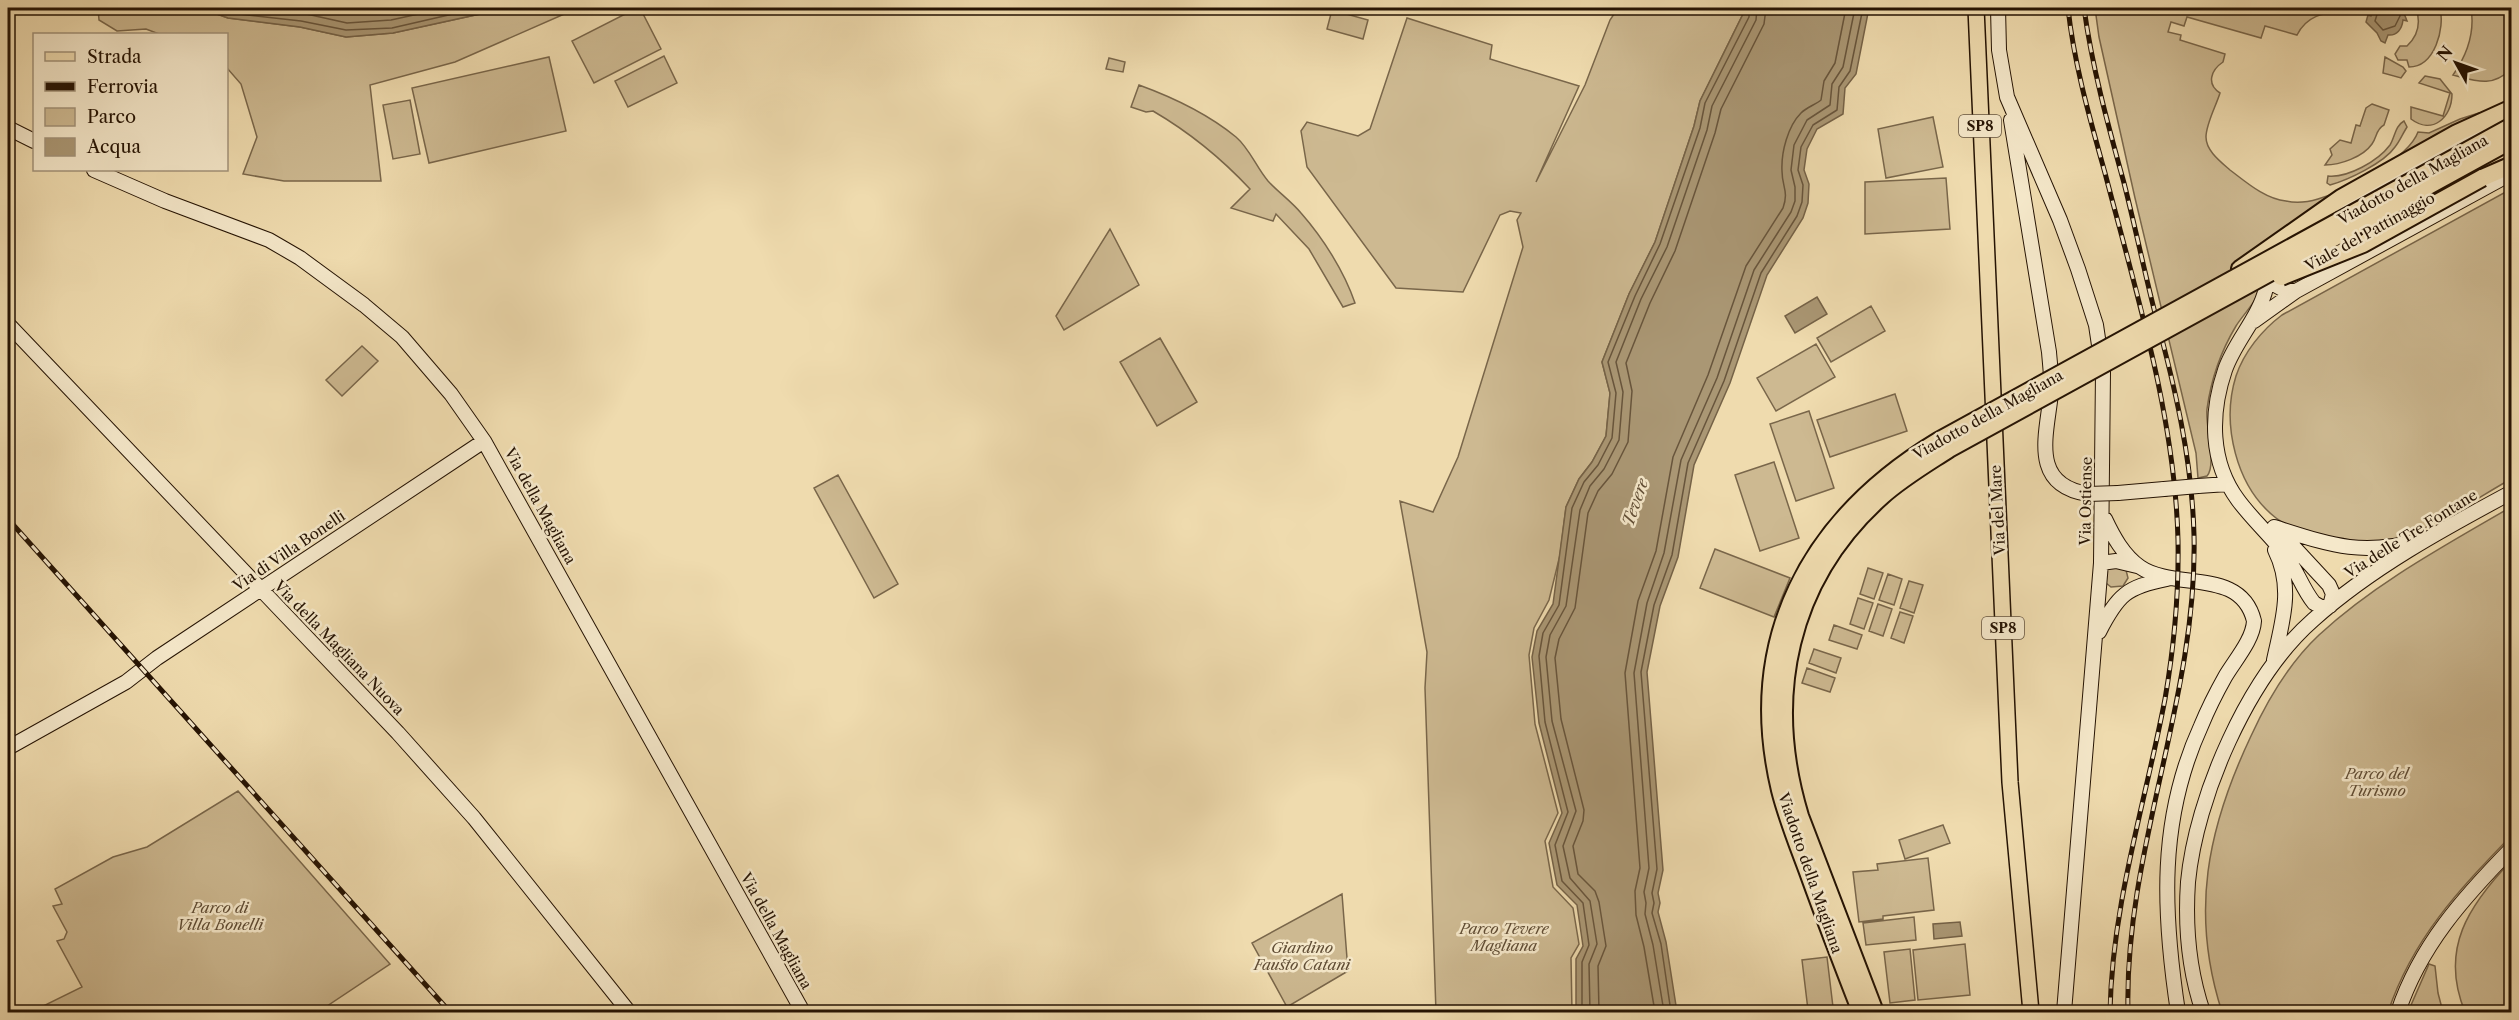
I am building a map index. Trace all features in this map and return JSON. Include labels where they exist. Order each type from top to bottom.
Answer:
[{"type":"highway","points":[[2209,292],[2327,206],[2457,133],[2511,110]]},
{"type":"highway","name":"Viadotto della Magliana","points":[[1861,1012],[1795,838],[1776,769],[1771,722],[1772,675],[1782,630],[1798,585],[1821,546],[1842,519],[1869,491],[1906,461],[1938,441],[2511,126]]},
{"type":"highway","name":"Viadotto della Magliana","points":[[1875,1012],[1800,816],[1786,749],[1783,710],[1786,669],[1796,627],[1812,585],[1829,556],[1851,527],[1883,495],[1915,470],[1963,441],[2511,140]]},
{"type":"highway","points":[[2235,292],[2354,248],[2482,178],[2511,165]]},
{"type":"main road","name":"Via del Mare","points":[[1976,8],[2013,827],[2031,1012]]},
{"type":"main road","name":"Via Ostiense","points":[[1998,8],[1998,50],[2007,97],[2060,220],[2096,325],[2104,394],[2101,563],[2064,1012]]},
{"type":"main road","points":[[2007,97],[2049,351],[2051,390],[2044,436],[2044,454],[2048,468],[2062,484],[2074,491],[2088,494],[2228,484]]},
{"type":"main road","points":[[2343,208],[2487,129],[2511,110]]},
{"type":"main road","points":[[8,128],[33,140]]},
{"type":"main road","name":"Via della Magliana","points":[[96,171],[165,201],[268,240],[300,258],[364,305],[402,338],[429,368],[484,441],[803,1012]]},
{"type":"main road","name":"Viale del Pattinaggio","points":[[2248,326],[2296,291],[2511,173]]},
{"type":"main road","name":"Viale del Pattinaggio","points":[[2228,484],[2216,448],[2214,426],[2216,407],[2227,363],[2238,339],[2270,287],[2296,291]]},
{"type":"main road","name":"Via della Magliana Nuova","points":[[8,324],[373,707],[467,810],[629,1012]]},
{"type":"main road","name":"Via di Villa Bonelli","points":[[8,748],[112,690],[484,441]]},
{"type":"main road","name":"Via delle Tre Fontane","points":[[2228,484],[2238,500],[2271,531],[2308,560],[2329,585],[2333,594],[2330,606]]},
{"type":"main road","name":"Via delle Tre Fontane","points":[[2271,531],[2314,603],[2321,607],[2330,606],[2430,538],[2511,492]]},
{"type":"main road","points":[[2103,514],[2114,539],[2139,567]]},
{"type":"main road","points":[[2271,531],[2354,548],[2386,548],[2430,538]]},
{"type":"main road","points":[[2271,531],[2283,569],[2286,594],[2285,613],[2273,665]]},
{"type":"main road","points":[[2101,563],[2116,561],[2169,578],[2213,584],[2231,590],[2247,604],[2254,623],[2250,635],[2213,700],[2193,744],[2178,792],[2171,826],[2166,882],[2166,915],[2178,1012]]},
{"type":"main road","points":[[2096,638],[2112,608],[2128,590],[2169,578]]},
{"type":"main road","points":[[2203,1012],[2193,974],[2188,928],[2188,881],[2198,832],[2232,736],[2253,696],[2273,665],[2297,636],[2330,606]]},
{"type":"main road","points":[[2171,826],[2198,832]]},
{"type":"main road","points":[[2398,1012],[2414,972],[2434,937],[2464,897],[2511,848]]},
{"type":"green space","points":[[98,8],[200,8],[228,18],[300,27],[346,37],[393,33],[480,14],[495,8],[578,8],[455,62],[370,85],[381,181],[284,181],[243,174],[257,137],[241,84],[228,69],[228,33],[156,33],[146,29],[117,31],[99,20]]},
{"type":"green space","points":[[640,8],[661,49],[594,83],[572,41]]},
{"type":"green space","name":"Parco Tevere Magliana","points":[[1618,8],[1743,8],[1743,14],[1700,101],[1694,126],[1655,242],[1629,294],[1602,362],[1610,393],[1606,436],[1592,462],[1579,479],[1566,507],[1560,555],[1549,600],[1534,628],[1529,655],[1535,724],[1558,813],[1545,841],[1553,887],[1573,908],[1579,944],[1571,958],[1572,1012],[1436,1012],[1425,688],[1427,652],[1400,501],[1433,512],[1458,457],[1523,247],[1517,220],[1521,213],[1510,211],[1500,215],[1463,292],[1396,288],[1307,167],[1301,131],[1307,122],[1358,136],[1370,129],[1407,18],[1492,45],[1490,59],[1579,86],[1536,182],[1585,85],[1610,20]]},
{"type":"green space","points":[[2095,8],[2344,8],[2342,14],[2328,13],[2310,20],[2297,35],[2265,26],[2261,38],[2187,17],[2184,26],[2171,22],[2168,32],[2181,35],[2180,40],[2225,54],[2223,62],[2212,77],[2213,85],[2220,93],[2206,132],[2208,147],[2222,163],[2249,185],[2278,200],[2302,202],[2330,195],[2375,173],[2389,163],[2402,153],[2418,132],[2429,133],[2479,113],[2481,117],[2347,189],[2261,288],[2231,336],[2214,377],[2207,409],[2211,463],[2207,476],[2198,478],[2196,453],[2135,198],[2099,37]]},
{"type":"green space","points":[[2416,8],[2440,8],[2441,26],[2432,54],[2426,61],[2409,67],[2407,60],[2398,60],[2395,54],[2400,46],[2407,46],[2411,42],[2416,33],[2419,24]]},
{"type":"green space","points":[[2471,8],[2511,8],[2511,69],[2497,79],[2484,81],[2453,75],[2469,43],[2472,26]]},
{"type":"green space","points":[[1332,10],[1368,20],[1363,39],[1327,29]]},
{"type":"green space","points":[[664,56],[677,83],[628,107],[615,81]]},
{"type":"green space","points":[[549,57],[566,131],[429,163],[412,88]]},
{"type":"green space","points":[[2385,57],[2403,67],[2406,71],[2401,78],[2383,73]]},
{"type":"green space","points":[[1109,58],[1125,62],[1123,72],[1106,69]]},
{"type":"green space","points":[[2425,76],[2440,79],[2452,94],[2445,117],[2439,122],[2426,125],[2411,119],[2411,107],[2443,116],[2450,93],[2419,83]]},
{"type":"green space","points":[[1139,85],[1202,114],[1241,142],[1268,181],[1297,209],[1317,233],[1339,267],[1355,303],[1343,307],[1309,249],[1276,214],[1273,221],[1231,208],[1250,189],[1216,156],[1179,128],[1153,111],[1146,112],[1131,107]]},
{"type":"green space","points":[[410,100],[420,154],[393,159],[383,105]]},
{"type":"green space","points":[[2372,104],[2389,110],[2384,125],[2378,131],[2372,144],[2363,153],[2351,159],[2325,165],[2332,155],[2330,149],[2340,140],[2351,143],[2356,125],[2360,126],[2366,108]]},
{"type":"green space","points":[[1933,117],[1943,167],[1886,178],[1878,129]]},
{"type":"green space","points":[[2404,121],[2407,127],[2400,140],[2383,159],[2346,179],[2330,185],[2327,183],[2328,176],[2353,171],[2378,157],[2390,145],[2397,129]]},
{"type":"green space","points":[[1946,178],[1950,229],[1865,234],[1865,182]]},
{"type":"green space","points":[[2511,189],[2511,479],[2418,531],[2379,545],[2362,546],[2331,540],[2293,527],[2276,518],[2262,505],[2251,489],[2235,453],[2230,414],[2232,395],[2239,367],[2249,350],[2268,327],[2282,315]]},
{"type":"green space","points":[[1110,229],[1139,285],[1064,330],[1056,316]]},
{"type":"green space","points":[[1871,306],[1885,331],[1831,362],[1817,338]]},
{"type":"green space","points":[[1160,338],[1197,402],[1157,426],[1120,362]]},
{"type":"green space","points":[[1816,344],[1835,377],[1776,411],[1757,378]]},
{"type":"green space","points":[[362,346],[378,361],[342,396],[326,380]]},
{"type":"green space","points":[[1895,394],[1907,431],[1830,457],[1817,420]]},
{"type":"green space","points":[[1809,411],[1834,488],[1796,501],[1770,424]]},
{"type":"green space","points":[[1774,462],[1799,538],[1760,551],[1735,475]]},
{"type":"green space","points":[[838,475],[898,584],[874,598],[814,488]]},
{"type":"green space","name":"Parco del Turismo","points":[[2511,507],[2511,836],[2455,896],[2424,938],[2398,985],[2388,1012],[2222,1012],[2212,976],[2207,940],[2208,872],[2223,804],[2251,736],[2272,695],[2308,646],[2363,598],[2436,550]]},
{"type":"green space","points":[[1715,549],[1790,578],[1774,617],[1700,588]]},
{"type":"green space","points":[[2109,566],[2126,570],[2128,578],[2123,586],[2111,587],[2106,583]]},
{"type":"green space","points":[[1868,568],[1883,573],[1874,599],[1860,594]]},
{"type":"green space","points":[[1888,574],[1902,579],[1894,605],[1879,600]]},
{"type":"green space","points":[[1909,581],[1923,585],[1914,613],[1900,608]]},
{"type":"green space","points":[[1858,598],[1873,603],[1864,629],[1850,624]]},
{"type":"green space","points":[[1878,604],[1892,609],[1883,636],[1869,631]]},
{"type":"green space","points":[[1900,612],[1913,616],[1904,643],[1891,638]]},
{"type":"green space","points":[[1834,625],[1862,635],[1857,649],[1829,640]]},
{"type":"green space","points":[[1814,649],[1841,658],[1836,673],[1809,663]]},
{"type":"green space","points":[[1807,668],[1835,678],[1830,692],[1802,683]]},
{"type":"green space","name":"Parco di Villa Bonelli","points":[[238,791],[390,964],[318,1012],[36,1012],[35,1010],[82,987],[57,941],[64,939],[67,932],[53,906],[62,904],[55,889],[113,857],[147,847]]},
{"type":"green space","points":[[1943,825],[1950,843],[1905,859],[1899,840]]},
{"type":"green space","points":[[1928,858],[1934,910],[1883,916],[1883,919],[1859,922],[1853,872],[1878,870],[1877,864]]},
{"type":"green space","points":[[2511,861],[2511,1012],[2465,1012],[2455,968],[2462,929],[2482,894]]},
{"type":"green space","name":"Giardino Fausto Catani","points":[[1342,894],[1348,971],[1287,1007],[1252,943]]},
{"type":"green space","points":[[1914,917],[1916,940],[1866,945],[1863,923]]},
{"type":"green space","points":[[1965,944],[1970,995],[1918,1000],[1913,950]]},
{"type":"green space","points":[[1910,949],[1915,1000],[1890,1003],[1884,952]]},
{"type":"green space","points":[[1827,957],[1833,1007],[1808,1010],[1802,960]]},
{"type":"green space","points":[[2429,964],[2435,966],[2443,1012],[2408,1012]]},
{"type":"water","points":[[200,8],[495,8],[480,14],[393,33],[346,37],[300,27],[228,18]]},
{"type":"water","name":"Tevere","points":[[1743,8],[1869,8],[1856,74],[1845,88],[1843,114],[1817,129],[1807,149],[1804,170],[1809,184],[1808,203],[1803,218],[1767,275],[1730,383],[1694,465],[1678,557],[1660,606],[1647,672],[1663,870],[1658,893],[1660,903],[1658,912],[1666,942],[1677,1012],[1576,1012],[1576,959],[1583,946],[1577,905],[1557,885],[1549,843],[1562,813],[1539,723],[1532,657],[1537,631],[1553,604],[1566,507],[1579,479],[1592,462],[1606,436],[1610,393],[1602,362],[1629,294],[1655,242],[1694,126],[1700,101],[1743,14]]},
{"type":"water","points":[[2375,8],[2402,8],[2407,21],[2403,20],[2398,31],[2388,35],[2385,43],[2366,22],[2368,15],[2371,16]]},
{"type":"water","points":[[1817,297],[1827,314],[1795,333],[1785,316]]},
{"type":"water","points":[[1960,922],[1962,936],[1934,939],[1933,924]]},
{"type":"tunnel","points":[[2313,226],[2343,208]]},
{"type":"railway","points":[[2068,8],[2083,91],[2141,309],[2162,401],[2170,448],[2178,540],[2177,600],[2168,679],[2123,894],[2112,972],[2110,1012]]},
{"type":"railway","points":[[2084,8],[2101,96],[2176,396],[2193,507],[2192,596],[2185,656],[2137,892],[2130,952],[2128,1012]]},
{"type":"railway","points":[[8,519],[450,1012]]}]
